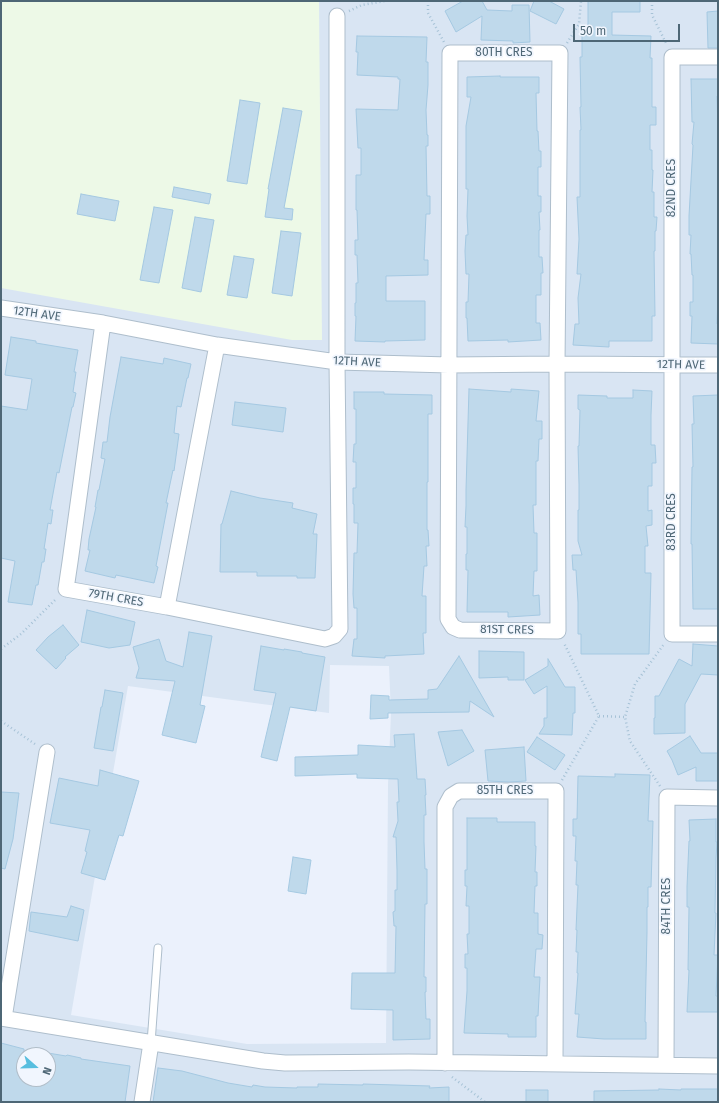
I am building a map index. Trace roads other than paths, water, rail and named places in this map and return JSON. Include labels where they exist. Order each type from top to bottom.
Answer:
[{"type":"street","points":[[337,16],[337,362]]},
{"type":"street","name":"80TH CRES","points":[[449,365],[450,53],[560,53],[557,364]]},
{"type":"street","name":"82ND CRES","points":[[672,365],[672,58],[718,57]]},
{"type":"street","name":"12TH AVE","points":[[1,308],[103,323],[217,344],[337,362],[449,365],[718,365]]},
{"type":"street","name":"79TH CRES","points":[[103,323],[66,589],[167,607],[325,639],[334,636],[340,628],[337,362]]},
{"type":"street","points":[[167,607],[217,344]]},
{"type":"street","name":"81ST CRES","points":[[449,365],[448,619],[453,627],[460,630],[558,631],[557,364]]},
{"type":"street","name":"83RD CRES","points":[[672,365],[672,634],[718,634]]},
{"type":"street","points":[[47,752],[2,1018],[263,1061],[285,1063],[445,1062],[718,1066]]},
{"type":"street","name":"85TH CRES","points":[[445,1062],[445,807],[450,796],[459,791],[556,791],[555,1064]]},
{"type":"street","name":"84TH CRES","points":[[666,1065],[667,797],[718,798]]},
{"type":"street","points":[[142,1102],[151,1043]]},
{"type":"lane","points":[[151,1043],[158,948]]}]
